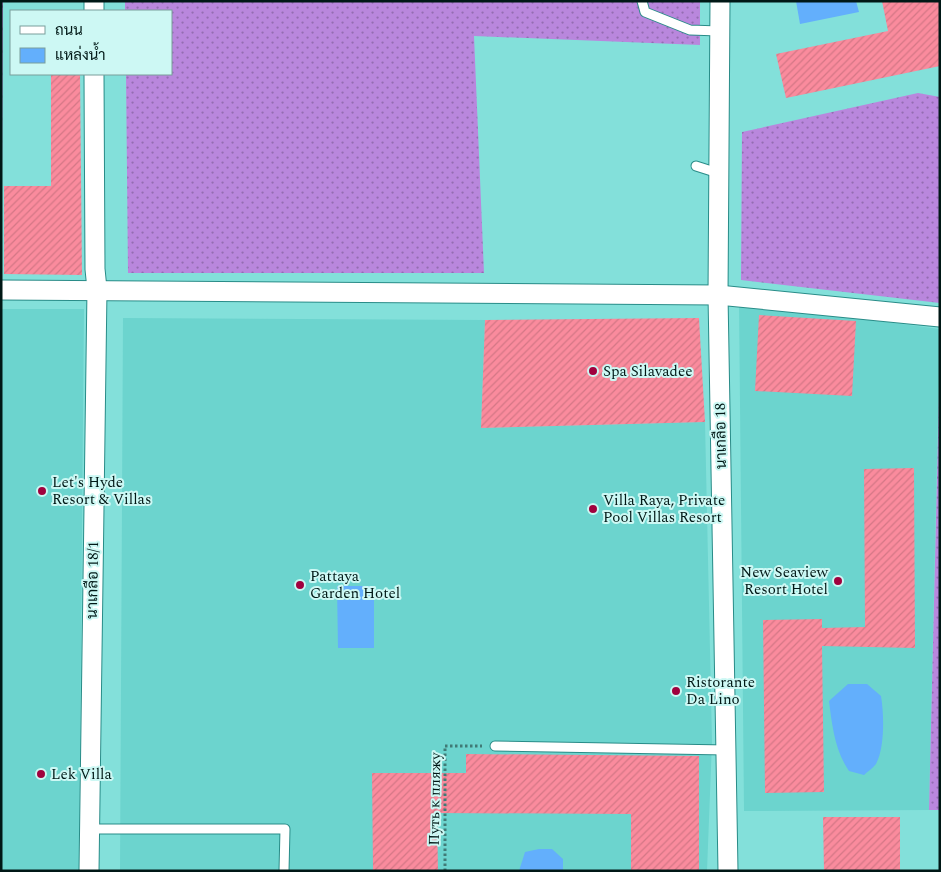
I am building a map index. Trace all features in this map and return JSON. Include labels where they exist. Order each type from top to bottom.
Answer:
[{"type":"street","name":"นาเกลือ 18","points":[[720,1],[718,294],[728,871]]},
{"type":"street","name":"นาเกลือ 18/1","points":[[89,871],[97,289],[94,270],[94,75]]},
{"type":"street","points":[[1,290],[97,289],[718,294],[940,317]]},
{"type":"lane","points":[[642,1],[645,12],[690,30],[719,31]]},
{"type":"lane","points":[[696,166],[718,173]]},
{"type":"lane","points":[[496,746],[727,750]]},
{"type":"lane","points":[[90,829],[285,829],[284,871]]},
{"type":"path","name":"Путь к пляжу","points":[[445,871],[445,746],[496,746]]},
{"type":"shaded area","name":"New Seaview Resort Hotel","points":[[739,303],[940,329],[929,810],[744,811]]},
{"type":"shaded area","name":"Let's Hyde Resort & Villas","points":[[1,309],[84,309],[79,871],[1,871]]},
{"type":"shaded area","name":"Pattaya Garden Hotel","points":[[123,318],[485,320],[481,428],[705,422],[712,742],[707,871],[120,871]]},
{"type":"green space","points":[[1,1],[3,1],[2,175],[1,175]]},
{"type":"green space","points":[[125,1],[700,1],[700,45],[474,36],[484,273],[128,273],[126,75],[172,75],[172,10],[125,10]]},
{"type":"green space","points":[[918,93],[940,97],[940,303],[741,280],[742,132]]},
{"type":"green space","points":[[940,353],[940,810],[929,810]]},
{"type":"water","points":[[796,1],[856,1],[859,12],[800,24]]},
{"type":"water","points":[[337,586],[374,586],[374,648],[338,648]]},
{"type":"water","points":[[848,684],[867,684],[881,696],[883,721],[881,749],[876,764],[864,775],[849,771],[840,755],[833,728],[829,701]]},
{"type":"water","points":[[552,849],[563,859],[563,871],[519,871],[525,852]]},
{"type":"building","points":[[882,1],[940,1],[940,66],[786,98],[776,54],[888,31]]},
{"type":"building","points":[[51,75],[80,75],[82,275],[4,274],[4,186],[51,186]]},
{"type":"building","points":[[759,315],[856,321],[852,396],[755,391]]},
{"type":"building","name":"Spa Silavadee","points":[[699,318],[705,422],[481,428],[485,320]]},
{"type":"building","points":[[914,468],[915,648],[822,646],[824,792],[765,793],[763,620],[822,619],[822,628],[865,627],[864,469]]},
{"type":"building","points":[[466,754],[699,756],[699,871],[631,871],[631,814],[437,813],[438,871],[373,871],[372,773],[466,773]]},
{"type":"building","points":[[823,817],[900,817],[900,871],[824,871]]},
{"type":"place","name":"Spa Silavadee","points":[[593,371]]},
{"type":"place","name":"Let's Hyde Resort & Villas","points":[[42,491]]},
{"type":"place","name":"Villa Raya, Private Pool Villas Resort","points":[[593,509]]},
{"type":"place","name":"New Seaview Resort Hotel","points":[[838,581]]},
{"type":"place","name":"Pattaya Garden Hotel","points":[[300,585]]},
{"type":"place","name":"Ristorante Da Lino","points":[[676,691]]},
{"type":"place","name":"Lek Villa","points":[[41,774]]}]
